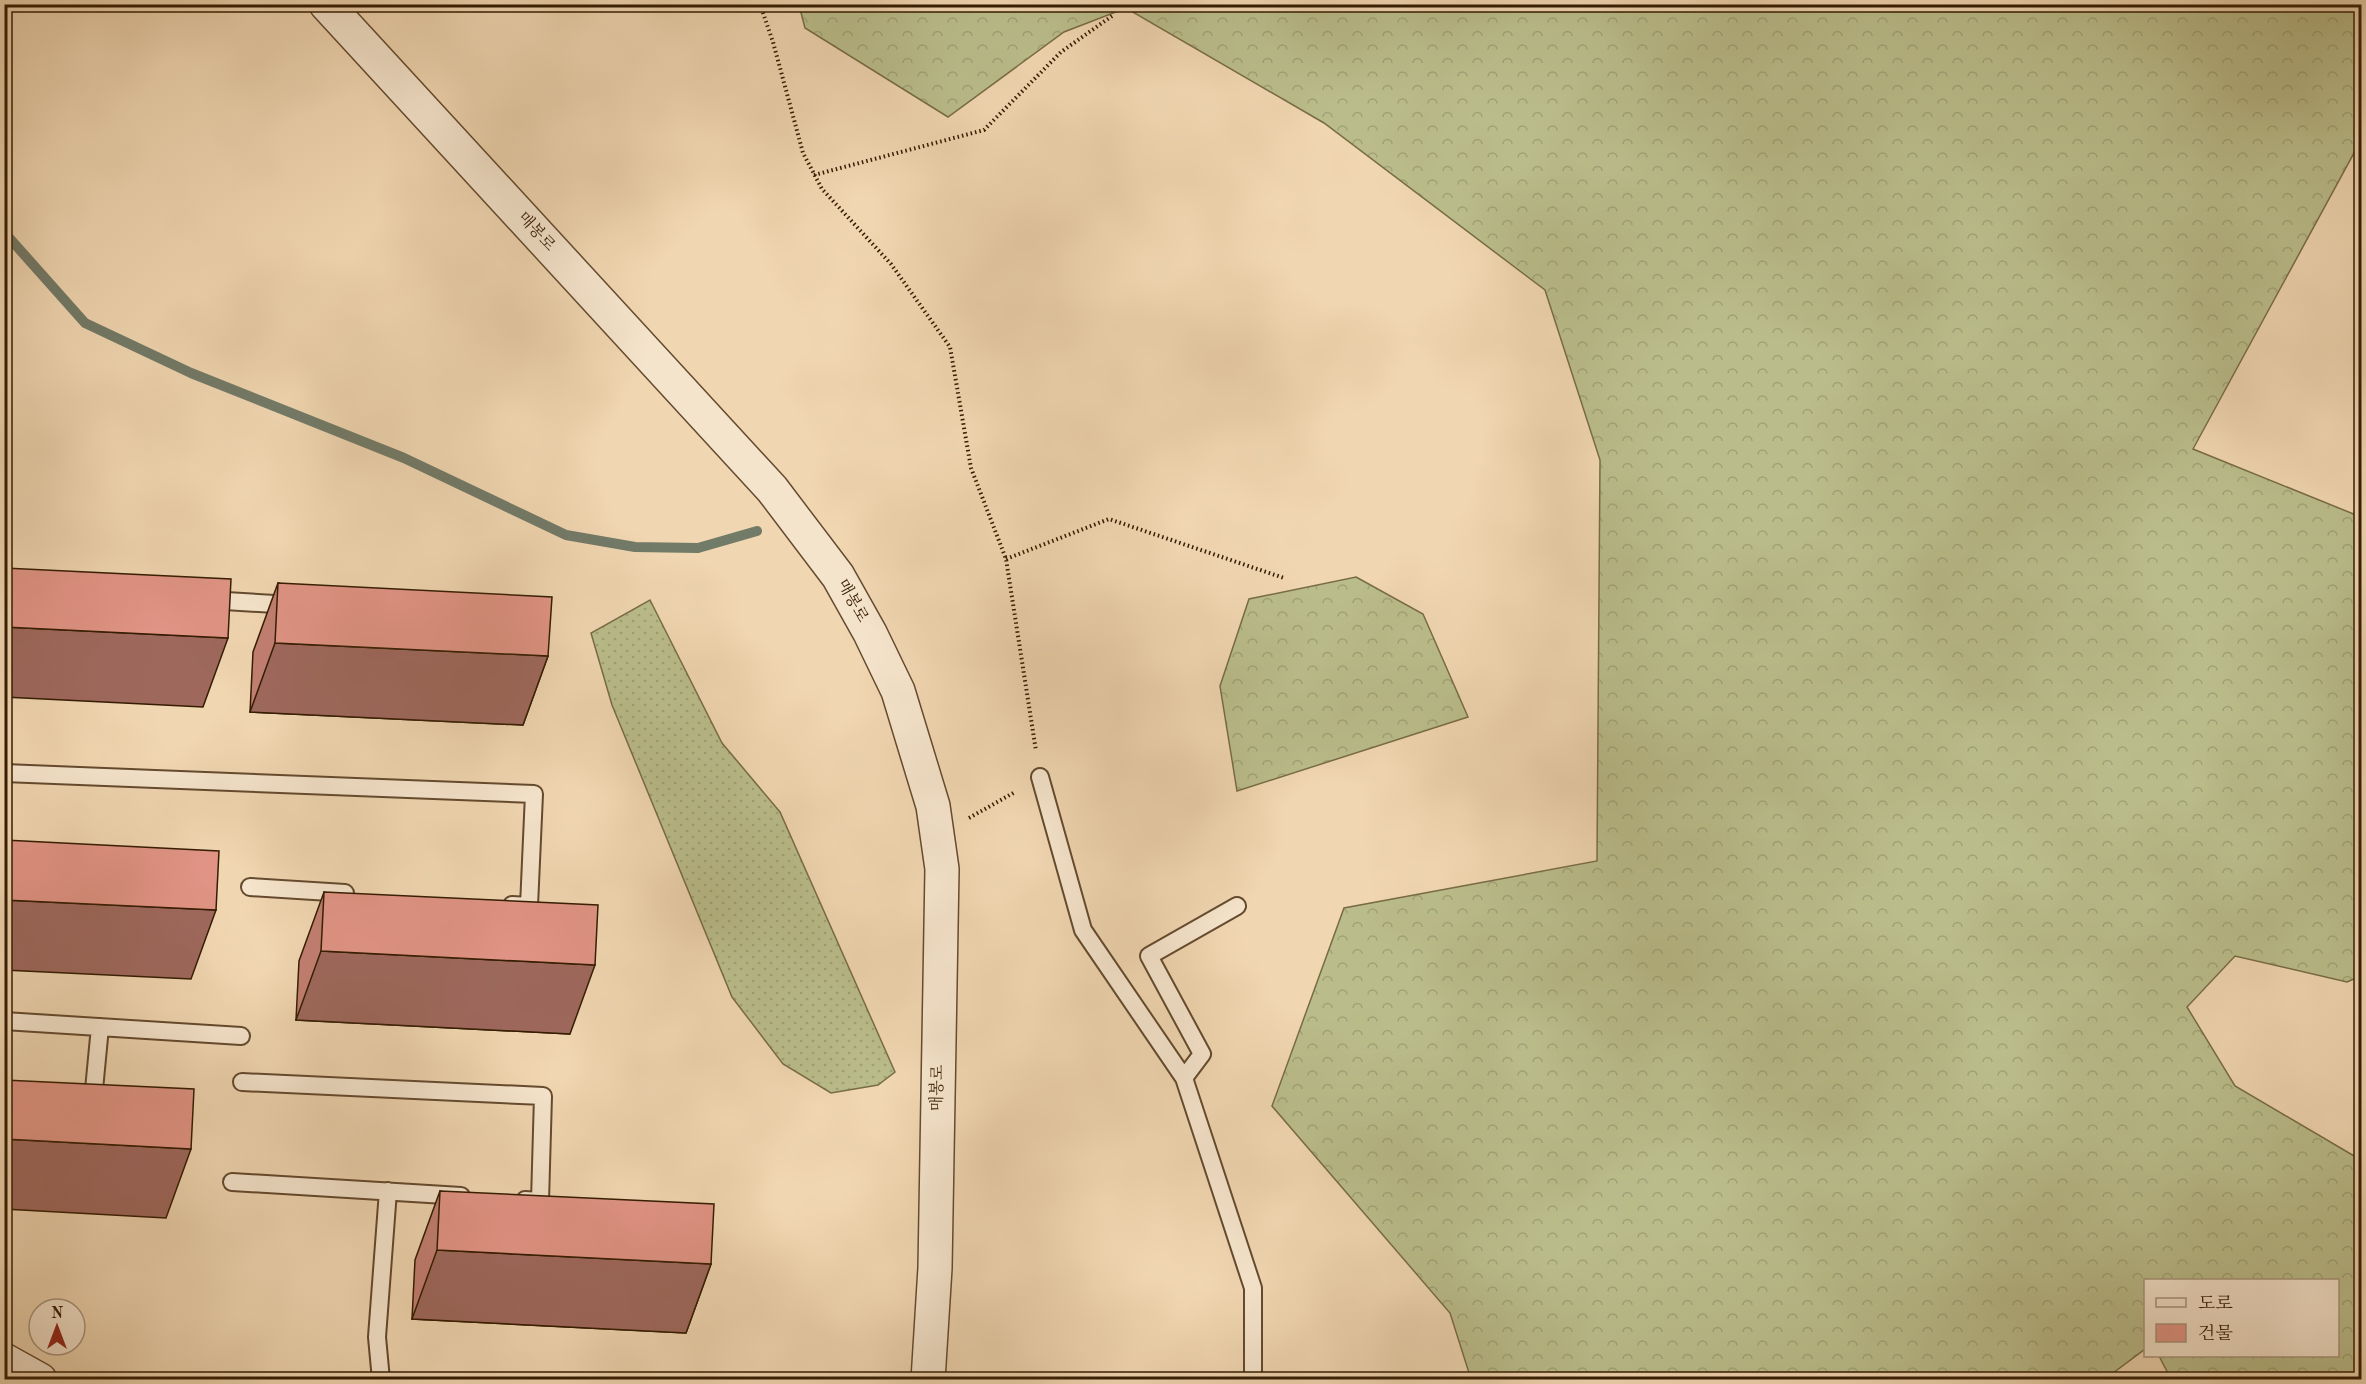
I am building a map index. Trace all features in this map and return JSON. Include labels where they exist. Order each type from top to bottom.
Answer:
[{"type":"street","name":"매봉로","points":[[326,4],[772,489],[807,532],[838,576],[870,633],[898,691],[930,795],[942,869],[934,1268],[928,1380]]},
{"type":"street","points":[[4,1360],[40,1380]]},
{"type":"lane","points":[[195,599],[313,606]]},
{"type":"lane","points":[[4,773],[534,794],[530,906],[495,903]]},
{"type":"lane","points":[[1040,777],[1083,930],[1184,1078],[1253,1288],[1253,1380]]},
{"type":"lane","points":[[250,887],[367,895]]},
{"type":"lane","points":[[1184,1078],[1202,1054],[1149,956],[1237,906]]},
{"type":"lane","points":[[4,1021],[241,1036]]},
{"type":"lane","points":[[71,1099],[93,1100],[100,1027]]},
{"type":"lane","points":[[242,1082],[543,1096],[540,1201],[505,1199]]},
{"type":"lane","points":[[232,1182],[482,1198]]},
{"type":"lane","points":[[381,1380],[377,1337],[388,1191]]},
{"type":"path","points":[[759,4],[773,42],[803,153],[814,175],[822,189],[891,264],[950,347],[971,468],[1006,559],[1040,777],[937,836]]},
{"type":"path","points":[[814,175],[984,130],[1061,52],[1112,16]]},
{"type":"path","points":[[1006,559],[1109,519],[1284,578]]},
{"type":"green space","points":[[799,5],[2361,5],[2361,140],[2193,449],[2361,517],[2361,976],[2347,982],[2235,956],[2187,1007],[2235,1086],[2361,1160],[2361,1379],[2171,1379],[2160,1357],[2339,1357],[2339,1279],[2144,1279],[2144,1350],[2105,1379],[1471,1379],[1450,1313],[1272,1106],[1344,908],[1597,861],[1600,460],[1545,290],[1324,123],[1126,8],[1064,32],[948,117],[805,28]]},
{"type":"green space","points":[[1356,577],[1423,614],[1468,717],[1237,791],[1220,686],[1249,599]]},
{"type":"green space","points":[[650,600],[722,743],[780,812],[895,1072],[878,1085],[831,1093],[783,1064],[732,997],[612,705],[591,633]]},
{"type":"building","points":[[4,568],[231,579],[228,638],[4,627]]},
{"type":"building","points":[[278,583],[552,597],[548,656],[275,643]]},
{"type":"building","points":[[4,840],[219,851],[216,910],[4,900]]},
{"type":"building","points":[[324,892],[598,905],[595,965],[321,951]]},
{"type":"building","points":[[4,1080],[194,1089],[191,1149],[4,1139]]},
{"type":"building","points":[[440,1191],[714,1204],[711,1264],[437,1250]]},
{"type":"waterway","points":[[4,232],[85,323],[191,373],[404,458],[566,535],[635,547],[698,548],[757,531]]}]
